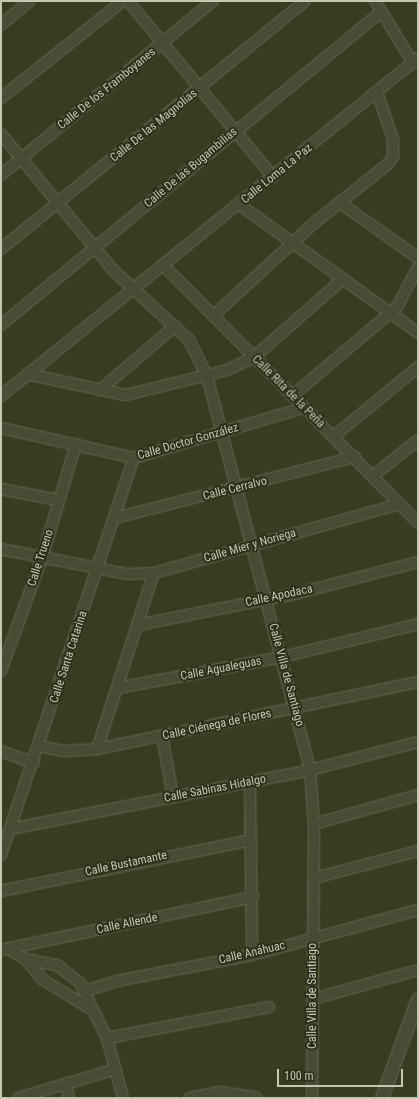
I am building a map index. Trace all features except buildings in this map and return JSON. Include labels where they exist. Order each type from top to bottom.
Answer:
[{"type":"street","points":[[1,25],[30,1]]},
{"type":"street","points":[[1,98],[123,1]]},
{"type":"street","points":[[128,1],[273,177]]},
{"type":"street","name":"Calle De los Framboyanes","points":[[1,175],[213,1]]},
{"type":"street","name":"Calle De las Magnolias","points":[[1,249],[305,1]]},
{"type":"street","points":[[375,1],[415,61]]},
{"type":"street","name":"Calle De las Bugambilias","points":[[1,325],[96,249],[235,131],[382,12]]},
{"type":"street","name":"Calle Loma La Paz","points":[[1,396],[163,264],[240,205],[415,61]]},
{"type":"street","points":[[214,315],[290,244],[393,157],[393,139],[377,92]]},
{"type":"street","name":"Calle Villa de Santiago","points":[[1,134],[96,249],[133,288],[175,326],[197,349],[207,376],[282,657],[310,770],[314,824],[312,1098]]},
{"type":"street","points":[[339,202],[418,258]]},
{"type":"street","points":[[240,205],[290,244],[418,334]]},
{"type":"street","name":"Calle Rita de la Peña","points":[[163,264],[214,315],[253,358],[374,475],[400,504],[417,519]]},
{"type":"street","points":[[292,396],[391,314],[403,299],[418,267]]},
{"type":"street","points":[[27,374],[100,390],[136,394],[236,368],[253,358],[343,280]]},
{"type":"street","points":[[100,390],[175,326]]},
{"type":"street","points":[[333,437],[418,367]]},
{"type":"street","name":"Calle Doctor González","points":[[1,428],[134,458],[303,408]]},
{"type":"street","points":[[374,475],[418,440]]},
{"type":"street","name":"Calle Trueno","points":[[1,671],[42,558],[58,500],[76,444]]},
{"type":"street","name":"Calle Cerralvo","points":[[115,518],[237,489],[355,457]]},
{"type":"street","name":"Calle Santa Catarina","points":[[1,855],[99,569],[134,458]]},
{"type":"street","points":[[1,489],[58,500]]},
{"type":"street","name":"Calle Mier y Noriega","points":[[1,550],[126,574],[154,573],[400,504]]},
{"type":"street","name":"Calle Apodaca","points":[[138,625],[266,600],[418,562]]},
{"type":"street","points":[[97,749],[154,573]]},
{"type":"street","name":"Calle Agualeguas","points":[[118,688],[282,657],[418,624]]},
{"type":"street","name":"Calle Ciénega de Flores","points":[[39,746],[70,751],[97,749],[295,709],[418,682]]},
{"type":"street","points":[[162,736],[173,796]]},
{"type":"street","name":"Calle Sabinas Hidalgo","points":[[10,829],[310,770],[418,742]]},
{"type":"street","points":[[1,751],[34,762]]},
{"type":"street","points":[[250,782],[253,897],[252,955]]},
{"type":"street","points":[[314,824],[418,795]]},
{"type":"street","name":"Calle Bustamante","points":[[1,891],[251,840]]},
{"type":"street","points":[[314,878],[418,851]]},
{"type":"street","name":"Calle Allende","points":[[5,949],[253,897]]},
{"type":"street","name":"Calle Anáhuac","points":[[85,991],[117,981],[252,955],[418,910]]},
{"type":"street","points":[[5,949],[25,959],[57,965],[74,977],[85,991],[91,1009],[107,1038],[123,1098]]},
{"type":"street","points":[[25,959],[43,980],[91,1009]]},
{"type":"street","points":[[313,999],[418,970]]},
{"type":"street","points":[[382,1098],[415,1015],[418,999]]},
{"type":"street","points":[[107,1038],[269,1007]]},
{"type":"street","points":[[18,1098],[116,1069]]},
{"type":"street","points":[[66,1083],[69,1098]]},
{"type":"street","points":[[190,1098],[220,1092],[257,1098]]}]
